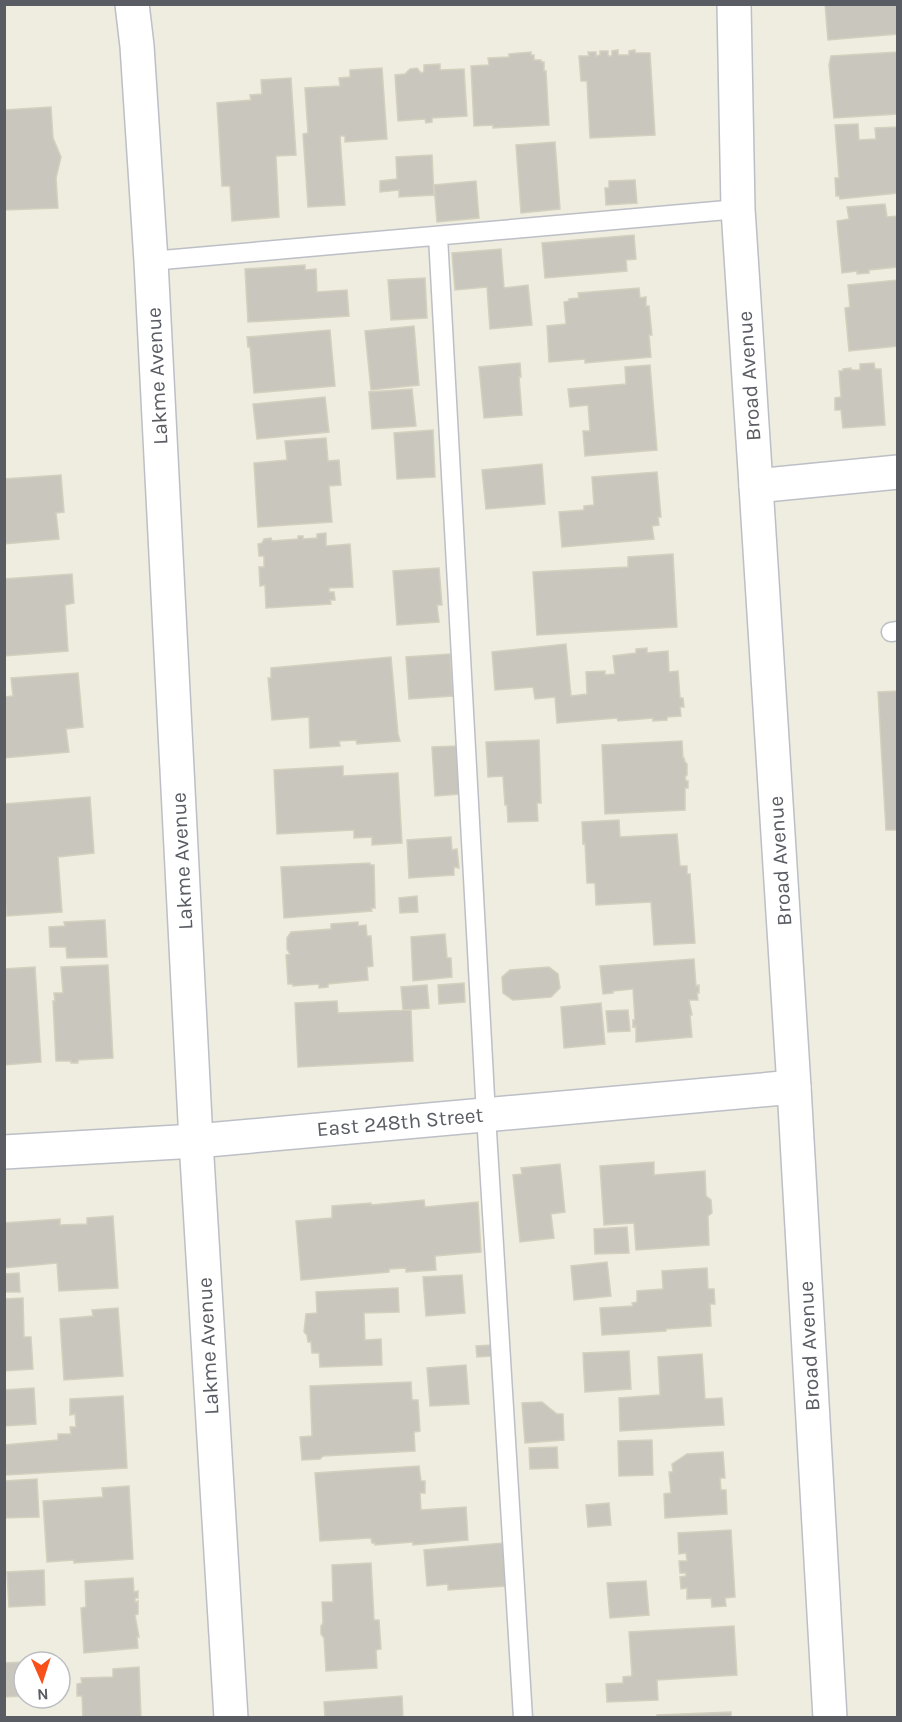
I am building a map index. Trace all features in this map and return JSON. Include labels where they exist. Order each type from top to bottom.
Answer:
[{"type":"street","name":"Lakme Avenue","points":[[132,4],[137,46],[151,261],[196,1141],[231,1718]]},
{"type":"street","name":"Broad Avenue","points":[[734,4],[738,209],[794,1087],[831,1718]]},
{"type":"street","points":[[756,486],[897,472]]},
{"type":"street","name":"East 248th Street","points":[[4,1152],[196,1141],[794,1087]]},
{"type":"lane","points":[[151,261],[738,209]]},
{"type":"lane","points":[[438,236],[486,1115],[523,1718]]},
{"type":"building","points":[[825,4],[898,4],[898,34],[828,40]]},
{"type":"building","points":[[618,50],[618,55],[629,55],[629,51],[635,50],[635,53],[650,53],[655,135],[590,138],[587,81],[581,81],[579,56],[589,56],[588,52],[596,52],[596,56],[600,55],[600,51],[608,51],[608,56],[612,56],[612,51]]},
{"type":"building","points":[[531,52],[534,60],[544,62],[549,125],[493,128],[493,125],[474,126],[471,66],[489,65],[488,58],[509,57],[509,54]]},
{"type":"building","points":[[898,52],[898,114],[834,118],[829,65],[831,56]]},
{"type":"building","points":[[440,64],[440,70],[464,69],[467,116],[432,118],[432,122],[426,123],[425,119],[398,121],[395,75],[405,74],[410,69],[417,68],[421,73],[424,72],[424,65]]},
{"type":"building","points":[[382,68],[387,139],[345,142],[345,136],[340,136],[345,205],[308,207],[303,134],[308,133],[305,88],[340,86],[339,78],[350,77],[350,70]]},
{"type":"building","points":[[291,78],[296,155],[276,156],[279,217],[232,221],[230,186],[222,186],[217,103],[251,100],[250,95],[262,94],[261,80]]},
{"type":"building","points":[[51,107],[53,138],[61,157],[56,178],[58,208],[4,210],[4,110]]},
{"type":"building","points":[[858,124],[859,140],[876,139],[875,128],[898,127],[898,193],[840,199],[836,196],[835,178],[839,178],[835,125]]},
{"type":"building","points":[[555,142],[560,209],[521,213],[516,145]]},
{"type":"building","points":[[432,155],[434,195],[399,197],[399,190],[380,192],[380,181],[397,179],[396,157]]},
{"type":"building","points":[[635,180],[637,203],[606,205],[605,188],[609,188],[609,181]]},
{"type":"building","points":[[476,181],[479,218],[437,222],[434,185]]},
{"type":"building","points":[[885,204],[887,217],[898,216],[898,267],[869,270],[869,273],[857,274],[857,271],[842,273],[837,221],[849,219],[847,207]]},
{"type":"building","points":[[634,235],[636,259],[626,260],[627,271],[545,278],[542,243]]},
{"type":"building","points":[[501,249],[504,288],[528,285],[532,325],[490,329],[487,287],[455,290],[452,253]]},
{"type":"building","points":[[305,265],[305,270],[316,269],[317,292],[347,290],[349,316],[248,322],[245,269]]},
{"type":"building","points":[[425,278],[427,318],[391,320],[388,280]]},
{"type":"building","points":[[898,280],[898,346],[849,351],[845,308],[850,307],[848,285]]},
{"type":"building","points":[[639,288],[640,298],[646,297],[646,306],[649,306],[652,335],[649,335],[651,357],[585,363],[585,359],[549,362],[547,326],[566,324],[564,302],[579,298],[578,293]]},
{"type":"building","points":[[414,326],[419,385],[371,390],[365,331]]},
{"type":"building","points":[[330,330],[335,386],[254,393],[247,337]]},
{"type":"building","points":[[520,363],[522,415],[484,418],[479,367]]},
{"type":"building","points":[[874,363],[875,369],[881,369],[885,425],[843,428],[841,410],[835,410],[835,398],[841,397],[839,371],[851,368],[851,370],[860,370],[860,364]]},
{"type":"building","points":[[650,365],[657,450],[585,456],[583,431],[590,431],[588,405],[570,407],[568,389],[626,384],[625,367]]},
{"type":"building","points":[[412,389],[416,426],[372,429],[369,392]]},
{"type":"building","points":[[325,397],[329,432],[257,439],[253,404]]},
{"type":"building","points":[[433,430],[435,477],[397,479],[394,433]]},
{"type":"building","points":[[326,438],[328,461],[339,460],[341,485],[329,486],[332,522],[258,527],[254,463],[287,460],[285,441]]},
{"type":"building","points":[[542,464],[545,504],[486,509],[482,470]]},
{"type":"building","points":[[657,472],[661,517],[658,517],[659,525],[652,526],[654,539],[562,547],[559,512],[584,510],[584,506],[594,505],[592,477]]},
{"type":"building","points":[[61,475],[64,512],[56,513],[59,539],[4,544],[4,479]]},
{"type":"building","points":[[326,533],[326,546],[350,544],[353,587],[329,588],[329,592],[334,592],[335,600],[330,600],[331,604],[266,608],[265,585],[260,586],[259,567],[264,567],[264,556],[259,556],[258,544],[264,539],[271,538],[272,541],[298,539],[298,536],[303,536],[303,539],[317,538],[317,534]]},
{"type":"building","points":[[673,554],[677,627],[537,635],[533,572],[628,567],[628,557]]},
{"type":"building","points":[[439,568],[442,605],[437,605],[439,622],[397,625],[393,571]]},
{"type":"building","points":[[72,574],[74,603],[65,605],[68,651],[4,656],[4,579]]},
{"type":"building","points":[[566,644],[571,696],[587,694],[586,672],[605,671],[605,675],[615,674],[613,656],[636,653],[636,649],[647,648],[647,653],[668,651],[669,672],[678,671],[680,698],[683,698],[684,707],[680,707],[681,716],[653,721],[653,718],[618,721],[617,718],[557,723],[555,697],[535,699],[533,687],[495,690],[492,652]]},
{"type":"building","points":[[450,654],[453,696],[409,699],[406,657]]},
{"type":"building","points":[[391,657],[400,741],[357,744],[356,740],[339,741],[340,746],[310,748],[309,717],[272,720],[268,678],[271,678],[271,668]]},
{"type":"building","points":[[78,673],[83,727],[66,729],[69,752],[4,758],[4,697],[13,696],[11,678]]},
{"type":"building","points":[[898,691],[898,830],[886,830],[878,692]]},
{"type":"building","points":[[539,740],[541,803],[537,803],[538,821],[508,822],[503,776],[488,777],[486,742]]},
{"type":"building","points":[[682,741],[683,758],[687,764],[685,777],[688,781],[688,788],[685,788],[685,810],[605,814],[602,745]]},
{"type":"building","points":[[457,746],[460,794],[435,796],[432,747]]},
{"type":"building","points":[[343,766],[343,776],[398,773],[402,843],[372,845],[372,837],[354,838],[354,830],[277,834],[274,770]]},
{"type":"building","points":[[90,797],[94,853],[58,857],[62,912],[7,916],[4,889],[4,804]]},
{"type":"building","points":[[619,820],[620,837],[677,834],[680,866],[687,866],[687,874],[690,874],[695,943],[654,945],[651,902],[596,905],[595,883],[587,883],[582,822]]},
{"type":"building","points":[[451,837],[452,850],[457,849],[459,868],[454,867],[454,875],[409,878],[407,840]]},
{"type":"building","points":[[370,863],[374,865],[375,908],[371,908],[372,911],[284,918],[281,867]]},
{"type":"building","points":[[417,896],[418,912],[400,913],[399,898]]},
{"type":"building","points":[[105,920],[107,957],[67,958],[66,947],[50,947],[49,927],[65,926],[64,922]]},
{"type":"building","points":[[358,922],[358,926],[366,925],[367,936],[371,936],[373,966],[367,967],[368,980],[328,984],[328,987],[319,988],[319,984],[293,986],[293,984],[288,984],[286,955],[290,954],[287,949],[287,938],[291,932],[331,929],[331,924]]},
{"type":"building","points":[[445,934],[447,958],[451,958],[452,977],[413,981],[411,937]]},
{"type":"building","points":[[694,959],[696,986],[699,985],[699,993],[697,993],[698,1000],[689,1000],[692,1037],[636,1042],[636,1026],[633,1027],[633,1020],[635,1020],[633,989],[603,994],[600,966]]},
{"type":"building","points":[[108,965],[113,1058],[78,1060],[78,1063],[56,1061],[53,1001],[55,1001],[54,993],[63,993],[61,967]]},
{"type":"building","points":[[35,967],[41,1062],[4,1065],[4,969]]},
{"type":"building","points":[[549,967],[558,974],[560,988],[551,997],[513,1000],[503,993],[502,977],[510,970]]},
{"type":"building","points":[[464,983],[465,1002],[439,1004],[438,985]]},
{"type":"building","points":[[427,985],[429,1008],[403,1010],[401,987]]},
{"type":"building","points":[[337,1001],[338,1013],[411,1010],[413,1061],[298,1067],[295,1003]]},
{"type":"building","points":[[601,1003],[605,1044],[564,1048],[561,1007]]},
{"type":"building","points":[[628,1010],[630,1031],[608,1032],[606,1011]]},
{"type":"building","points":[[654,1162],[654,1175],[705,1171],[706,1196],[711,1200],[712,1213],[708,1216],[709,1245],[636,1250],[634,1223],[604,1225],[600,1166]]},
{"type":"building","points":[[560,1164],[565,1212],[551,1214],[554,1238],[520,1242],[513,1175],[522,1174],[521,1168]]},
{"type":"building","points":[[424,1200],[425,1207],[478,1202],[481,1252],[435,1256],[436,1270],[406,1272],[406,1268],[389,1269],[389,1272],[301,1280],[296,1221],[332,1218],[332,1206]]},
{"type":"building","points":[[113,1216],[118,1288],[59,1291],[57,1263],[4,1268],[4,1223],[60,1219],[60,1225],[87,1224],[87,1218]]},
{"type":"building","points":[[627,1227],[629,1253],[595,1254],[594,1229]]},
{"type":"building","points":[[607,1262],[611,1296],[574,1300],[571,1266]]},
{"type":"building","points":[[707,1268],[708,1289],[714,1289],[715,1304],[710,1304],[711,1326],[602,1335],[600,1308],[633,1306],[632,1303],[637,1302],[637,1291],[663,1289],[662,1271]]},
{"type":"building","points":[[19,1273],[20,1292],[4,1292],[4,1274]]},
{"type":"building","points":[[462,1275],[465,1313],[426,1316],[423,1277]]},
{"type":"building","points":[[398,1288],[399,1312],[364,1313],[365,1340],[381,1339],[382,1365],[320,1367],[319,1353],[312,1353],[311,1342],[308,1342],[304,1332],[306,1314],[317,1313],[316,1292]]},
{"type":"building","points":[[23,1298],[24,1337],[31,1337],[33,1369],[4,1371],[4,1299]]},
{"type":"building","points":[[118,1308],[123,1376],[64,1380],[60,1319],[93,1316],[92,1310]]},
{"type":"building","points":[[491,1345],[492,1356],[477,1357],[476,1346]]},
{"type":"building","points":[[629,1351],[631,1389],[585,1392],[583,1353]]},
{"type":"building","points":[[702,1354],[705,1399],[722,1398],[724,1425],[620,1431],[619,1398],[660,1395],[658,1357]]},
{"type":"building","points":[[466,1365],[469,1404],[430,1406],[427,1368]]},
{"type":"building","points":[[411,1382],[412,1400],[418,1400],[420,1431],[414,1432],[415,1451],[323,1456],[320,1459],[302,1460],[300,1437],[312,1436],[310,1386]]},
{"type":"building","points":[[34,1388],[36,1424],[4,1426],[4,1390]]},
{"type":"building","points":[[123,1396],[127,1468],[6,1475],[4,1445],[58,1440],[58,1434],[71,1434],[70,1427],[76,1427],[75,1414],[70,1415],[70,1399]]},
{"type":"building","points":[[542,1402],[557,1414],[563,1414],[564,1440],[525,1443],[522,1403]]},
{"type":"building","points":[[652,1440],[653,1475],[619,1476],[618,1441]]},
{"type":"building","points":[[557,1447],[558,1468],[530,1469],[529,1448]]},
{"type":"building","points":[[723,1452],[725,1478],[720,1478],[721,1490],[726,1490],[727,1514],[665,1518],[664,1494],[671,1493],[669,1472],[673,1472],[672,1464],[687,1454]]},
{"type":"building","points":[[419,1466],[421,1481],[425,1481],[425,1493],[420,1493],[421,1510],[466,1507],[468,1540],[413,1545],[413,1542],[375,1545],[371,1538],[320,1541],[315,1473]]},
{"type":"building","points":[[37,1479],[39,1517],[4,1518],[4,1481]]},
{"type":"building","points":[[129,1486],[133,1559],[74,1563],[74,1560],[47,1562],[43,1501],[103,1497],[102,1488]]},
{"type":"building","points":[[609,1503],[611,1525],[588,1527],[586,1505]]},
{"type":"building","points":[[731,1530],[735,1597],[725,1598],[726,1606],[712,1607],[711,1598],[687,1599],[687,1588],[681,1589],[680,1577],[686,1576],[686,1573],[680,1573],[679,1561],[687,1561],[686,1553],[679,1554],[678,1533]]},
{"type":"building","points":[[503,1543],[507,1586],[448,1590],[448,1584],[427,1586],[424,1550]]},
{"type":"building","points":[[371,1563],[374,1620],[379,1620],[381,1649],[376,1650],[377,1668],[326,1671],[324,1638],[321,1634],[322,1602],[333,1602],[332,1565]]},
{"type":"building","points":[[44,1570],[45,1605],[9,1607],[7,1572]]},
{"type":"building","points":[[133,1578],[134,1592],[138,1591],[138,1598],[135,1598],[135,1602],[138,1601],[138,1614],[135,1615],[139,1637],[137,1637],[138,1648],[84,1653],[81,1608],[86,1607],[85,1581]]},
{"type":"building","points":[[646,1581],[649,1615],[610,1618],[607,1583]]},
{"type":"building","points":[[734,1626],[737,1675],[657,1680],[658,1700],[607,1702],[606,1684],[623,1683],[623,1677],[632,1676],[629,1632]]},
{"type":"building","points":[[4,1663],[12,1663],[12,1697],[4,1697]]},
{"type":"building","points":[[139,1667],[141,1718],[83,1718],[82,1696],[77,1696],[77,1684],[82,1683],[81,1678],[113,1677],[113,1669]]},
{"type":"building","points":[[402,1696],[403,1718],[325,1718],[324,1702]]},
{"type":"building","points":[[731,1712],[731,1718],[657,1718],[657,1715]]}]
